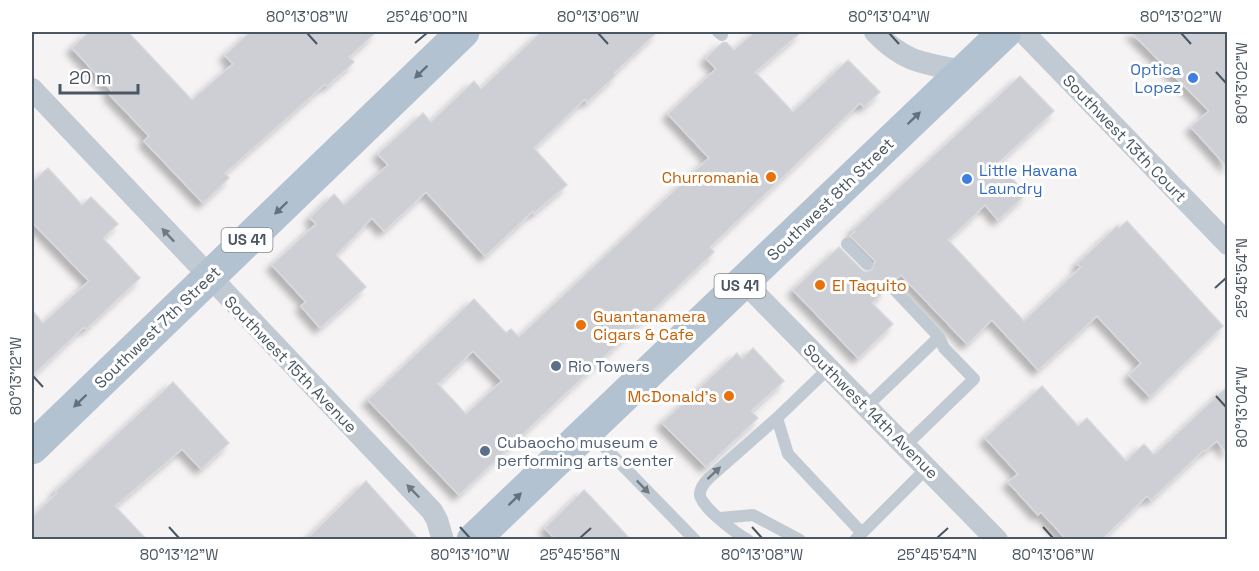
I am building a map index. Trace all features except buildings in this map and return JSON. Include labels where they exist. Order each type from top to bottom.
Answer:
[{"type":"main road","name":"Southwest 7th Street","points":[[32,448],[463,32]]},
{"type":"main road","name":"Southwest 8th Street","points":[[473,540],[1005,32]]},
{"type":"street","points":[[875,32],[901,55],[915,62],[964,70]]},
{"type":"street","name":"Southwest 13th Court","points":[[1023,32],[1227,244]]},
{"type":"street","name":"Southwest 15th Avenue","points":[[32,88],[208,277],[432,511],[443,540]]},
{"type":"street","name":"Southwest 14th Avenue","points":[[744,282],[997,540]]},
{"type":"lane","points":[[847,244],[867,264]]},
{"type":"lane","points":[[890,285],[939,337],[944,348],[974,379],[905,446]]},
{"type":"lane","points":[[866,406],[939,337]]},
{"type":"lane","points":[[748,540],[702,503],[699,495],[702,487],[709,477],[777,418],[828,369]]},
{"type":"lane","points":[[777,418],[788,454],[859,536],[927,468]]},
{"type":"lane","points":[[588,430],[694,540]]},
{"type":"lane","points":[[720,518],[753,515],[800,540]]},
{"type":"place","name":"Optica Lopez","points":[[1193,78]]},
{"type":"place","name":"Churromania","points":[[771,177]]},
{"type":"place","name":"Little Havana Laundry","points":[[967,179]]},
{"type":"place","name":"El Taquito","points":[[820,285]]},
{"type":"place","name":"Guantanamera Cigars & Cafe","points":[[581,325]]},
{"type":"place","name":"Rio Towers","points":[[556,366]]},
{"type":"place","name":"McDonald's","points":[[729,396]]},
{"type":"place","name":"Cubaocho museum e performing arts center","points":[[485,451]]}]
